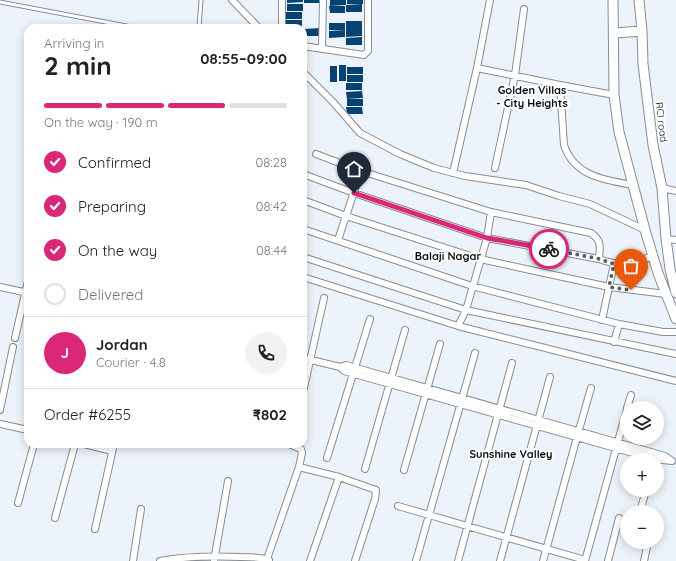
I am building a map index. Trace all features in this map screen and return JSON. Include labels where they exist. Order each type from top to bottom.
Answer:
[{"type":"main road","points":[[613,0],[614,95],[619,132],[645,230],[653,256],[671,294],[676,319]]},
{"type":"main road","name":"RCI road","points":[[639,0],[643,64],[653,144],[662,188],[671,294]]},
{"type":"main road","points":[[614,33],[642,31]]},
{"type":"street","points":[[232,0],[255,24]]},
{"type":"street","points":[[282,0],[282,24]]},
{"type":"street","points":[[322,49],[323,0]]},
{"type":"street","points":[[307,47],[364,55],[368,50],[368,0]]},
{"type":"street","points":[[453,173],[478,68],[490,0]]},
{"type":"street","points":[[494,168],[515,75],[524,10]]},
{"type":"street","points":[[478,68],[614,95]]},
{"type":"street","points":[[307,76],[333,102],[360,133],[400,154],[434,168],[453,173],[526,185],[594,206],[645,230]]},
{"type":"street","points":[[560,85],[564,145],[566,152],[573,162],[594,177],[612,182],[633,185]]},
{"type":"street","points":[[316,154],[361,171],[491,212],[591,233],[600,242],[600,259]]},
{"type":"street","points":[[338,240],[361,171]]},
{"type":"street","points":[[307,175],[487,238],[600,259],[614,264],[637,262],[653,256]]},
{"type":"street","points":[[662,188],[676,191]]},
{"type":"street","points":[[307,201],[346,216],[480,259],[609,287],[671,294]]},
{"type":"street","points":[[458,326],[466,310],[487,238],[491,212]]},
{"type":"street","points":[[307,229],[472,286],[619,324],[663,332],[676,332]]},
{"type":"street","points":[[666,239],[676,240]]},
{"type":"street","points":[[307,258],[466,310],[676,354]]},
{"type":"street","points":[[602,320],[614,264]]},
{"type":"street","points":[[307,278],[458,326],[676,381]]},
{"type":"street","points":[[0,287],[24,292]]},
{"type":"street","points":[[307,376],[324,298]]},
{"type":"street","points":[[15,338],[24,304]]},
{"type":"street","points":[[328,458],[370,319]]},
{"type":"street","points":[[614,342],[619,324]]},
{"type":"street","points":[[365,469],[405,330]]},
{"type":"street","points":[[404,470],[440,344]]},
{"type":"street","points":[[0,410],[13,347]]},
{"type":"street","points":[[416,561],[475,353]]},
{"type":"street","points":[[307,359],[340,366],[344,371],[354,370],[642,453]]},
{"type":"street","points":[[458,561],[512,363]]},
{"type":"street","points":[[500,561],[550,377]]},
{"type":"street","points":[[543,561],[591,388]]},
{"type":"street","points":[[629,401],[631,395]]},
{"type":"street","points":[[0,424],[24,429]]},
{"type":"street","points":[[398,506],[585,561],[620,434]]},
{"type":"street","points":[[18,503],[33,448]]},
{"type":"street","points":[[55,518],[74,448]]},
{"type":"street","points":[[100,448],[112,451]]},
{"type":"street","points":[[95,529],[113,448]]},
{"type":"street","points":[[160,561],[215,558],[269,560],[299,467],[302,453],[301,448]]},
{"type":"street","points":[[664,461],[674,460]]},
{"type":"street","points":[[299,467],[375,488],[377,491],[355,561]]},
{"type":"street","points":[[310,561],[339,477]]},
{"type":"street","points":[[215,558],[228,481]]},
{"type":"street","points":[[133,561],[141,508]]},
{"type":"street","points":[[608,561],[619,518]]},
{"type":"street","points":[[644,561],[647,549]]},
{"type":"lane","points":[[199,24],[201,0]]},
{"type":"lane","points":[[0,2],[117,24]]},
{"type":"building","points":[[287,0],[303,0],[303,2],[287,3]]},
{"type":"building","points":[[304,0],[320,0],[320,3],[304,3]]},
{"type":"building","points":[[330,0],[346,0],[346,5],[330,6]]},
{"type":"building","points":[[347,0],[363,0],[363,4],[347,4]]},
{"type":"building","points":[[287,4],[303,4],[303,11],[287,11]]},
{"type":"building","points":[[362,4],[362,12],[346,12],[346,5]]},
{"type":"building","points":[[329,6],[345,6],[345,13],[330,13]]},
{"type":"building","points":[[286,12],[302,12],[302,19],[286,19]]},
{"type":"building","points":[[286,20],[302,20],[302,24],[286,24]]},
{"type":"building","points":[[346,21],[362,21],[362,36],[346,37]]},
{"type":"building","points":[[329,23],[345,23],[345,30],[329,30]]},
{"type":"building","points":[[320,28],[320,36],[307,36],[307,29]]},
{"type":"building","points":[[345,30],[345,37],[329,38],[329,31]]},
{"type":"building","points":[[362,37],[362,45],[346,45],[346,38]]},
{"type":"building","points":[[339,65],[346,65],[346,81],[339,81]]},
{"type":"building","points":[[330,66],[337,66],[337,82],[330,82]]},
{"type":"building","points":[[347,67],[363,67],[363,74],[347,74]]},
{"type":"building","points":[[347,75],[363,75],[363,82],[347,82]]},
{"type":"building","points":[[346,83],[362,83],[362,90],[346,90]]},
{"type":"building","points":[[362,91],[363,98],[347,99],[346,92]]},
{"type":"building","points":[[347,99],[363,99],[363,106],[347,106]]},
{"type":"building","points":[[346,107],[362,107],[363,114],[347,114]]},
{"type":"way so far","points":[[549,249],[600,259],[614,264],[609,287],[631,290]]},
{"type":"district","name":"Golden Villas - City Heights","points":[[532,96]]},
{"type":"district","name":"Balaji Nagar","points":[[448,256]]},
{"type":"district","name":"Sunshine Valley","points":[[511,454]]},
{"type":"route","points":[[354,193],[487,238],[549,249]]}]
